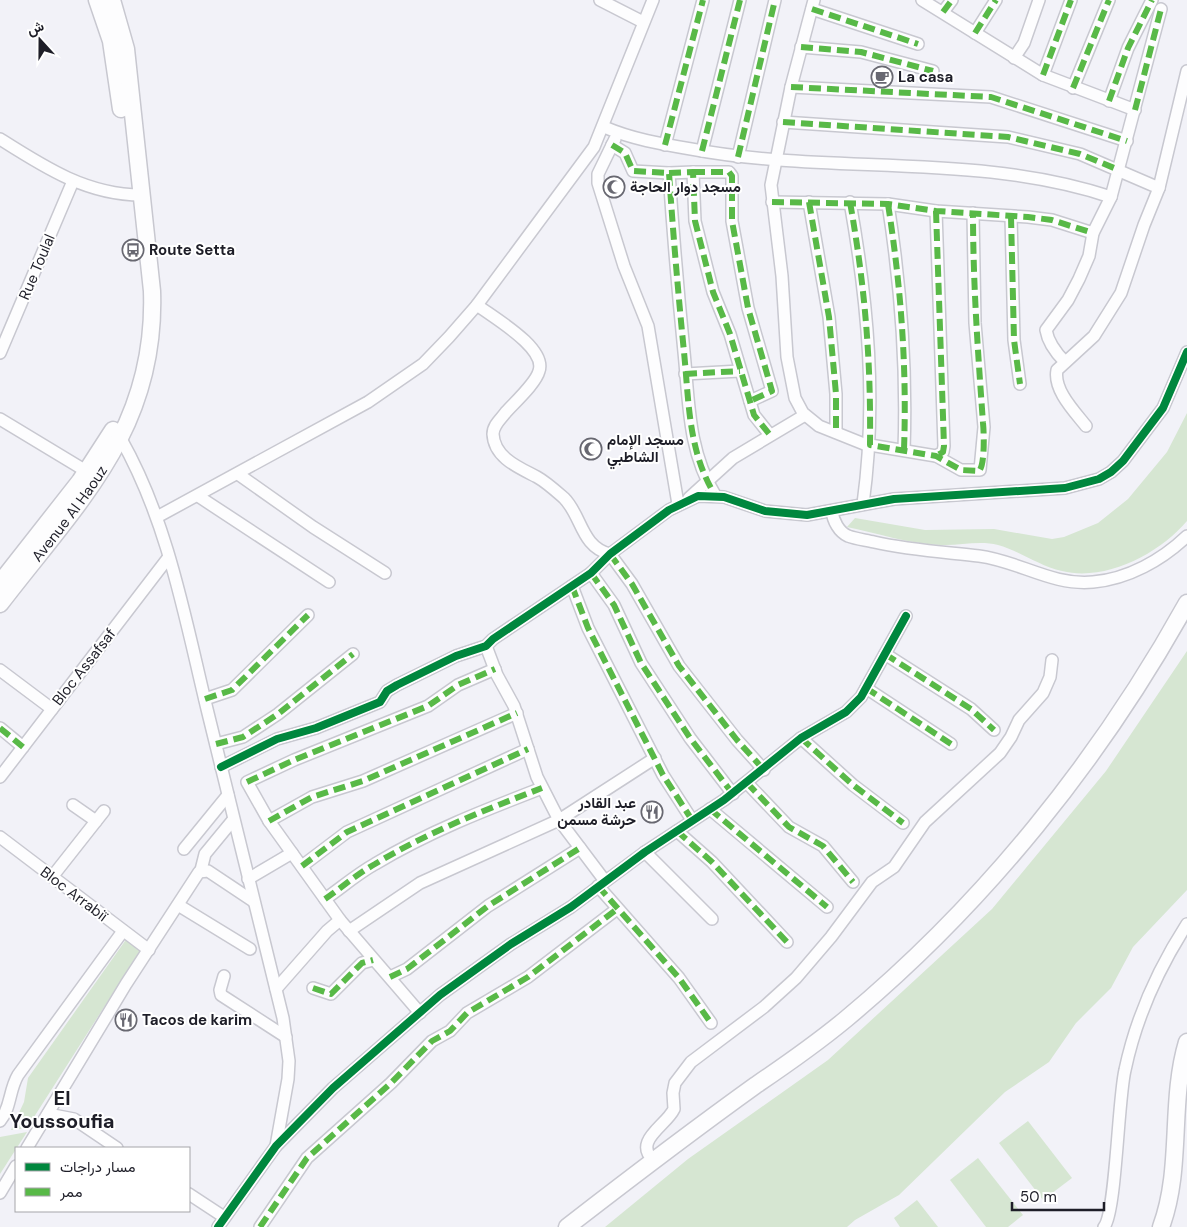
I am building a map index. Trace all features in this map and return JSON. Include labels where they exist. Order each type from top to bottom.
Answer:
[{"type":"street","points":[[600,0],[643,22]]},
{"type":"street","points":[[157,517],[331,424],[398,383],[423,364],[477,305],[577,172],[604,127],[653,0]]},
{"type":"street","points":[[665,145],[703,0]]},
{"type":"street","points":[[702,151],[740,0]]},
{"type":"street","points":[[738,157],[775,0]]},
{"type":"street","points":[[922,0],[1043,75],[1135,110]]},
{"type":"street","points":[[943,12],[952,0]]},
{"type":"street","points":[[975,33],[996,0]]},
{"type":"street","points":[[1014,58],[1024,43],[1039,0]]},
{"type":"street","points":[[1043,75],[1071,0]]},
{"type":"street","points":[[1073,88],[1109,0]]},
{"type":"street","points":[[1108,101],[1128,48],[1152,0]]},
{"type":"street","points":[[109,4],[126,49],[136,195],[152,291],[152,330],[147,367],[126,416]]},
{"type":"street","points":[[918,44],[813,5],[801,47],[774,161],[771,185],[782,276],[787,357],[795,398],[806,415],[819,426],[870,445],[936,456],[961,470],[979,471],[982,468],[984,427],[975,323],[974,213]]},
{"type":"street","points":[[1065,362],[1058,355],[1047,336],[1046,330],[1068,300],[1089,256],[1094,234],[1119,170],[1161,9]]},
{"type":"street","points":[[801,47],[861,52],[933,71]]},
{"type":"street","points":[[1086,426],[1065,399],[1057,379],[1058,368],[1094,336],[1114,307],[1129,272],[1144,224],[1159,188],[1187,71]]},
{"type":"street","points":[[791,87],[990,97],[1127,141]]},
{"type":"street","points":[[783,122],[1008,137],[1080,154],[1159,188]]},
{"type":"street","points":[[604,127],[618,133],[665,145],[738,157],[774,161],[961,170],[1067,184],[1110,197]]},
{"type":"street","points":[[618,133],[598,174],[598,183],[624,266],[648,326],[683,502]]},
{"type":"street","points":[[0,139],[73,182],[98,190],[136,195]]},
{"type":"street","points":[[612,145],[625,153],[633,170],[669,173],[729,172],[732,176],[732,221],[748,308],[772,391],[750,401]]},
{"type":"street","points":[[693,172],[695,221],[713,292],[730,334],[754,414],[770,435]]},
{"type":"street","points":[[669,173],[670,210],[688,406],[696,452],[707,481],[715,495]]},
{"type":"street","name":"Rue Toulal","points":[[0,353],[73,182]]},
{"type":"street","points":[[772,202],[888,204],[936,211],[1012,216],[1052,220],[1094,234]]},
{"type":"street","points":[[809,202],[829,317],[836,394],[836,432]]},
{"type":"street","points":[[850,202],[864,290],[870,347],[870,445],[863,504]]},
{"type":"street","points":[[888,204],[897,267],[905,348],[904,450]]},
{"type":"street","points":[[936,211],[944,446],[943,452],[936,456]]},
{"type":"street","points":[[1012,216],[1014,340],[1020,384]]},
{"type":"street","points":[[477,305],[531,346],[538,354],[540,363],[538,375],[495,426],[494,440],[498,449],[507,460],[538,477],[564,499],[573,510],[589,542],[602,552],[610,554],[632,584],[679,666],[737,740],[764,770]]},
{"type":"street","points":[[683,502],[715,495],[780,514],[807,515],[918,496],[1065,488],[1099,479],[1124,461],[1164,408],[1187,352]]},
{"type":"street","points":[[685,374],[740,371]]},
{"type":"street","points":[[221,767],[277,739],[316,728],[380,702],[387,690],[397,684],[456,656],[486,646],[493,638],[591,573],[610,554],[683,502],[733,458],[806,415]]},
{"type":"street","name":"Avenue Al Haouz","points":[[0,583],[121,439],[126,416]]},
{"type":"street","name":"Avenue Al Haouz","points":[[0,604],[91,475],[103,447],[126,416]]},
{"type":"street","points":[[0,419],[91,475]]},
{"type":"street","points":[[121,439],[134,462],[157,517],[205,700],[276,988],[286,1036],[288,1079],[276,1146]]},
{"type":"street","points":[[238,474],[313,527],[385,573]]},
{"type":"street","points":[[198,496],[329,582]]},
{"type":"street","points":[[832,512],[837,526],[848,536],[897,548],[993,559],[1048,578],[1072,582],[1107,580],[1141,568],[1164,555],[1187,536]]},
{"type":"street","name":"Bloc Assafsaf","points":[[0,777],[168,558]]},
{"type":"street","points":[[591,573],[614,605],[641,663],[690,738],[733,794]]},
{"type":"street","points":[[572,586],[588,628],[655,758],[692,820]]},
{"type":"street","points":[[566,1227],[846,1019],[896,974],[956,915],[1023,841],[1085,763],[1137,686],[1187,603]]},
{"type":"street","points":[[205,700],[232,690],[308,615]]},
{"type":"street","points":[[190,1195],[221,1222],[276,1146],[333,1088],[420,1013],[476,969],[747,784],[801,738],[846,712],[866,688],[906,616]]},
{"type":"street","points":[[486,646],[517,713],[542,788],[559,820],[580,848],[618,909],[679,978],[712,1023]]},
{"type":"street","points":[[216,744],[243,737],[278,714],[353,654]]},
{"type":"street","points":[[886,654],[971,709],[994,730]]},
{"type":"street","points":[[654,1161],[647,1150],[648,1140],[672,1114],[674,1088],[684,1070],[700,1054],[764,1007],[796,978],[831,937],[872,882],[894,866],[925,822],[1000,753],[1023,714],[1043,693],[1050,677],[1052,660]]},
{"type":"street","points":[[420,1013],[373,960],[325,900],[269,821],[247,782],[294,760],[419,710],[458,685],[495,669]]},
{"type":"street","points":[[0,670],[52,710]]},
{"type":"street","points":[[866,688],[952,744]]},
{"type":"street","points":[[269,821],[312,797],[363,781],[517,713]]},
{"type":"street","points":[[0,728],[23,747]]},
{"type":"street","points":[[801,738],[858,789],[903,823]]},
{"type":"street","points":[[302,866],[347,832],[528,750]]},
{"type":"street","points":[[349,931],[420,883],[559,820],[655,758]]},
{"type":"street","points":[[747,784],[789,827],[823,846],[853,882]]},
{"type":"street","points":[[325,900],[373,865],[420,839],[468,817],[542,788]]},
{"type":"street","points":[[184,849],[228,795]]},
{"type":"street","points":[[74,805],[96,821]]},
{"type":"street","points":[[710,809],[827,907]]},
{"type":"street","points":[[52,877],[104,811]]},
{"type":"street","points":[[28,1147],[126,984],[201,870],[205,854],[234,820]]},
{"type":"street","points":[[677,831],[712,862],[787,942]]},
{"type":"street","name":"Bloc Arrabiï","points":[[0,836],[149,950]]},
{"type":"street","points":[[390,977],[407,969],[488,906],[580,848]]},
{"type":"street","points":[[645,852],[712,919]]},
{"type":"street","points":[[248,879],[292,853]]},
{"type":"street","points":[[201,870],[208,870],[253,900]]},
{"type":"street","points":[[178,905],[250,949]]},
{"type":"street","points":[[260,1227],[307,1158],[391,1083],[432,1041],[450,1031],[467,1013],[528,976],[618,909]]},
{"type":"street","points":[[276,988],[327,931],[340,920]]},
{"type":"street","points":[[1104,1227],[1107,1223],[1111,1205],[1118,1120],[1127,1062],[1138,1022],[1151,989],[1168,952],[1187,924]]},
{"type":"street","points":[[0,1121],[8,1111],[11,1092],[18,1075],[123,931]]},
{"type":"street","points":[[313,988],[331,994],[362,963],[373,960]]},
{"type":"street","points":[[224,976],[220,990],[221,995],[286,1036]]},
{"type":"street","points":[[1161,1227],[1170,1194],[1178,1083],[1187,1042]]},
{"type":"street","points":[[48,1114],[74,1119],[116,1147]]},
{"type":"street","points":[[0,1193],[15,1168]]},
{"type":"green space","points":[[1187,413],[1187,521],[1176,533],[1147,554],[1114,568],[1079,573],[1062,571],[1045,566],[998,545],[984,543],[929,544],[847,527],[855,518],[925,530],[994,529],[1052,539],[1064,537],[1098,523],[1128,499],[1167,452]]},
{"type":"green space","points":[[1187,651],[1187,890],[1133,947],[1111,988],[1076,1023],[1049,1062],[1005,1092],[899,1195],[855,1220],[847,1227],[605,1227],[688,1159],[828,1060],[992,909],[1106,771]]},
{"type":"green space","points":[[130,934],[143,946],[27,1128],[11,1130],[24,1102],[28,1078]]},
{"type":"green space","points":[[1028,1121],[1072,1178],[1043,1200],[999,1143]]},
{"type":"green space","points":[[27,1132],[17,1147],[15,1147],[15,1151],[0,1174],[0,1137]]},
{"type":"green space","points":[[978,1158],[1023,1215],[1008,1227],[986,1227],[950,1180]]},
{"type":"green space","points":[[917,1200],[938,1227],[900,1227],[894,1218]]},
{"type":"marked path","points":[[665,145],[703,0]]},
{"type":"marked path","points":[[702,151],[740,0]]},
{"type":"marked path","points":[[738,157],[775,0]]},
{"type":"marked path","points":[[943,12],[952,0]]},
{"type":"marked path","points":[[975,33],[996,0]]},
{"type":"marked path","points":[[1043,75],[1071,0]]},
{"type":"marked path","points":[[1073,88],[1109,0]]},
{"type":"marked path","points":[[1109,101],[1128,48],[1152,0]]},
{"type":"marked path","points":[[812,9],[918,44]]},
{"type":"marked path","points":[[1135,110],[1161,9]]},
{"type":"marked path","points":[[801,47],[861,52],[933,71]]},
{"type":"marked path","points":[[791,87],[991,97],[1127,141]]},
{"type":"marked path","points":[[783,122],[1008,137],[1080,154],[1119,170]]},
{"type":"marked path","points":[[612,145],[625,153],[633,171],[669,173],[691,426],[699,461],[715,495]]},
{"type":"marked path","points":[[693,172],[729,172],[732,176],[732,221],[748,308],[772,391],[750,401]]},
{"type":"marked path","points":[[669,173],[693,172],[695,221],[713,292],[730,334],[754,415],[770,435]]},
{"type":"marked path","points":[[772,202],[888,204],[936,211],[1028,217],[1052,220],[1093,233]]},
{"type":"marked path","points":[[809,202],[829,317],[836,394],[836,432]]},
{"type":"marked path","points":[[850,202],[860,264],[866,323],[870,445],[936,456],[961,470],[979,471],[983,456],[984,434],[975,292],[973,213]]},
{"type":"marked path","points":[[888,204],[902,327],[905,388],[904,450]]},
{"type":"marked path","points":[[936,211],[944,446],[943,452],[936,456]]},
{"type":"marked path","points":[[1011,216],[1014,340],[1020,384]]},
{"type":"marked path","points":[[685,374],[740,371]]},
{"type":"marked path","points":[[610,554],[632,584],[679,666],[737,740],[764,770]]},
{"type":"marked path","points":[[591,573],[614,605],[641,663],[690,738],[733,794]]},
{"type":"marked path","points":[[572,586],[588,628],[663,775],[692,820]]},
{"type":"marked path","points":[[205,699],[232,690],[308,615]]},
{"type":"marked path","points":[[216,744],[243,737],[278,714],[353,654]]},
{"type":"marked path","points":[[885,654],[971,709],[994,730]]},
{"type":"marked path","points":[[247,782],[294,760],[428,706],[458,685],[495,669]]},
{"type":"marked path","points":[[866,688],[951,744]]},
{"type":"marked path","points":[[269,821],[312,797],[363,781],[517,713]]},
{"type":"marked path","points":[[0,728],[23,747]]},
{"type":"marked path","points":[[801,738],[853,785],[903,823]]},
{"type":"marked path","points":[[302,866],[347,832],[528,749]]},
{"type":"marked path","points":[[747,783],[789,827],[823,846],[853,882]]},
{"type":"marked path","points":[[325,899],[368,868],[395,852],[478,813],[542,788]]},
{"type":"marked path","points":[[710,809],[827,907]]},
{"type":"marked path","points":[[677,831],[712,862],[787,942]]},
{"type":"marked path","points":[[390,977],[407,969],[488,906],[580,848]]},
{"type":"marked path","points":[[598,886],[679,978],[711,1023]]},
{"type":"marked path","points":[[260,1227],[307,1158],[391,1083],[432,1041],[450,1031],[467,1013],[528,977],[617,909]]},
{"type":"marked path","points":[[313,988],[331,994],[362,963],[373,960]]},
{"type":"cycle path","points":[[221,767],[277,739],[316,728],[380,702],[387,691],[397,685],[456,656],[486,646],[493,639],[591,573],[610,554],[669,510],[698,496],[724,497],[765,511],[807,515],[894,499],[1065,488],[1099,479],[1111,472],[1123,461],[1163,408],[1187,352]]},
{"type":"cycle path","points":[[218,1227],[276,1146],[333,1088],[440,995],[511,944],[571,907],[645,852],[724,800],[801,738],[846,712],[861,697],[906,616]]},
{"type":"place","name":"La casa","points":[[882,77]]},
{"type":"place","name":"مسجد دوار الحاجة","points":[[614,187]]},
{"type":"place","name":"Route Setta","points":[[133,250]]},
{"type":"place","name":"مسجد الإمام الشاطبي","points":[[591,449]]},
{"type":"place","name":"عبد القادر حرشة مسمن","points":[[652,812]]},
{"type":"place","name":"Tacos de karim","points":[[126,1020]]},
{"type":"district","name":"El Youssoufia","points":[[62,1110]]}]
